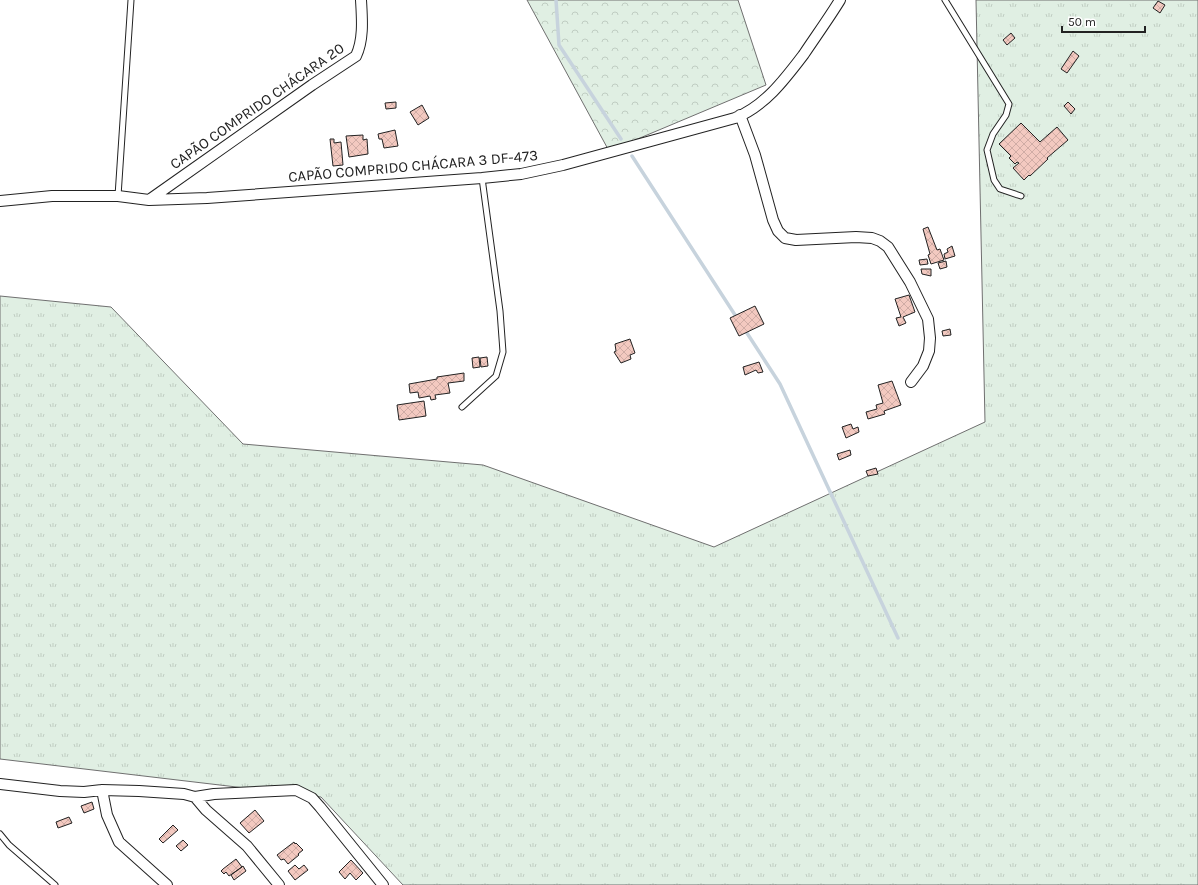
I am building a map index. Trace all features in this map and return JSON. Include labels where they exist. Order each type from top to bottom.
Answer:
[{"type":"street","name":"CAPÃO COMPRIDO CHÁCARA 20","points":[[149,200],[356,56],[359,50],[362,25],[361,0]]},
{"type":"street","name":"CAPÃO COMPRIDO CHÁCARA 3 DF-473","points":[[0,201],[52,196],[118,196],[149,200],[207,198],[482,178],[521,174],[563,165],[747,113],[759,104],[782,82],[824,26],[840,0]]},
{"type":"street","points":[[740,115],[755,155],[773,220],[778,231],[786,238],[796,240],[856,237],[872,238],[880,241],[888,247],[910,282],[928,319],[930,338],[929,351],[923,366],[912,382]]},
{"type":"street","points":[[0,784],[60,791],[84,792],[102,790],[159,792],[184,794],[195,797],[214,794],[296,790],[312,798],[383,885]]},
{"type":"street","points":[[102,790],[107,815],[120,842],[167,885]]},
{"type":"street","points":[[195,797],[206,810],[247,846],[279,885]]},
{"type":"lane","points":[[118,196],[131,0]]},
{"type":"lane","points":[[945,0],[1009,104],[1006,115],[993,134],[987,150],[994,180],[1000,189],[1021,196]]},
{"type":"lane","points":[[462,407],[496,376],[503,352],[500,311],[482,178]]},
{"type":"lane","points":[[0,834],[9,845],[55,885]]},
{"type":"green space","points":[[527,0],[738,0],[766,85],[609,151]]},
{"type":"green space","points":[[976,0],[1198,0],[1198,885],[403,885],[321,797],[0,759],[0,296],[111,307],[243,444],[483,465],[714,547],[985,422]]},
{"type":"building","points":[[1158,1],[1165,5],[1160,13],[1153,8]]},
{"type":"building","points":[[1011,33],[1015,38],[1007,45],[1003,40]]},
{"type":"building","points":[[1073,51],[1079,56],[1067,73],[1061,69]]},
{"type":"building","points":[[396,102],[396,108],[386,109],[385,103]]},
{"type":"building","points":[[1068,102],[1075,109],[1071,114],[1064,106]]},
{"type":"building","points":[[422,105],[429,118],[418,125],[410,112]]},
{"type":"building","points":[[1021,123],[1040,142],[1057,127],[1068,140],[1024,180],[1013,168],[1019,163],[1017,162],[1015,164],[1009,158],[1011,156],[999,144]]},
{"type":"building","points":[[395,130],[398,146],[384,148],[382,139],[379,139],[378,134]]},
{"type":"building","points":[[363,135],[363,140],[367,139],[368,154],[349,157],[346,136]]},
{"type":"building","points":[[330,139],[334,139],[334,143],[341,142],[343,165],[333,166]]},
{"type":"building","points":[[928,227],[937,250],[940,249],[944,260],[931,264],[928,255],[930,254],[923,229]]},
{"type":"building","points":[[952,246],[955,256],[945,259],[944,254],[948,252],[947,249]]},
{"type":"building","points":[[927,259],[928,264],[920,265],[919,260]]},
{"type":"building","points":[[946,261],[947,267],[940,269],[938,263]]},
{"type":"building","points":[[921,269],[931,269],[931,276],[922,274]]},
{"type":"building","points":[[909,295],[915,312],[903,317],[906,323],[899,326],[896,318],[901,317],[895,299]]},
{"type":"building","points":[[755,306],[764,324],[739,336],[730,318]]},
{"type":"building","points":[[950,329],[951,335],[943,336],[942,331]]},
{"type":"building","points":[[630,339],[635,353],[630,355],[631,359],[621,363],[614,352],[616,351],[615,344]]},
{"type":"building","points":[[479,357],[480,367],[473,368],[472,358]]},
{"type":"building","points":[[487,357],[488,366],[481,367],[480,358]]},
{"type":"building","points":[[759,362],[763,372],[758,373],[756,370],[745,375],[743,367]]},
{"type":"building","points":[[464,373],[464,381],[448,383],[450,393],[435,395],[436,399],[431,400],[430,396],[419,398],[418,392],[410,393],[409,384],[437,379],[437,377]]},
{"type":"building","points":[[892,381],[901,405],[884,411],[885,414],[868,419],[866,412],[877,409],[876,405],[883,403],[878,385]]},
{"type":"building","points":[[424,401],[426,416],[399,420],[397,405]]},
{"type":"building","points":[[851,424],[853,429],[858,427],[859,432],[846,438],[842,427]]},
{"type":"building","points":[[850,450],[851,455],[839,460],[837,454]]},
{"type":"building","points":[[876,468],[878,474],[868,476],[866,471]]},
{"type":"building","points":[[92,802],[94,809],[84,813],[81,806]]},
{"type":"building","points":[[255,810],[264,821],[249,833],[240,823]]},
{"type":"building","points":[[69,817],[72,823],[58,828],[56,822]]},
{"type":"building","points":[[173,825],[178,830],[163,843],[159,839]]},
{"type":"building","points":[[183,840],[188,845],[181,851],[176,846]]},
{"type":"building","points":[[294,842],[303,850],[288,864],[284,859],[281,860],[277,855]]},
{"type":"building","points":[[236,859],[242,867],[229,876],[226,872],[224,874],[221,871],[223,869]]},
{"type":"building","points":[[351,860],[363,873],[356,880],[350,873],[345,879],[339,872]]},
{"type":"building","points":[[295,865],[299,869],[304,865],[308,870],[295,880],[288,871]]},
{"type":"building","points":[[243,866],[246,871],[234,880],[231,875]]},
{"type":"waterway","points":[[556,0],[559,45],[621,139]]},
{"type":"waterway","points":[[632,156],[737,318]]},
{"type":"waterway","points":[[745,330],[780,384],[898,638]]}]
